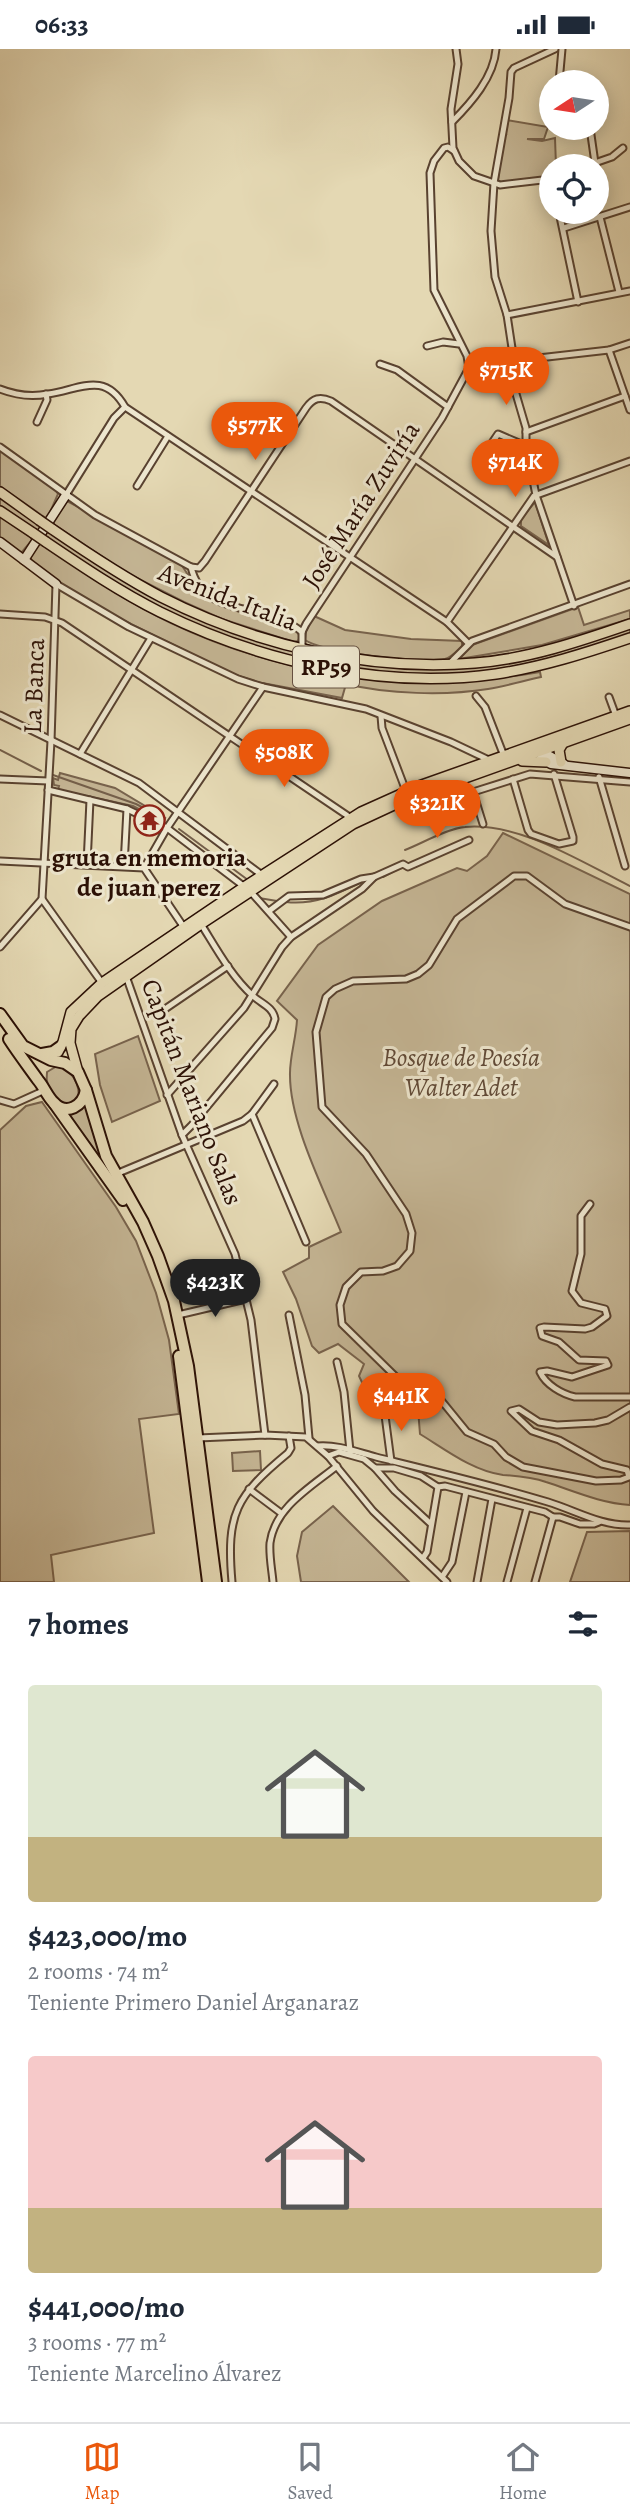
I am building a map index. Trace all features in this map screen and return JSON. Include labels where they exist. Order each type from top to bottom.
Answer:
[{"type":"highway","points":[[0,1014],[18,1041],[39,1055],[65,1063],[78,1072],[103,1147],[158,1256],[178,1315],[193,1392],[216,1582]]},
{"type":"highway","points":[[0,1027],[122,1199],[154,1262],[166,1296],[178,1348],[208,1582]]},
{"type":"highway","points":[[39,1055],[53,1052],[60,1047]]},
{"type":"highway","points":[[43,1087],[42,1070],[52,1060]]},
{"type":"highway","points":[[54,1103],[66,1109],[74,1108],[82,1102],[86,1090]]},
{"type":"main road","name":"Avenida Italia","points":[[0,492],[105,565],[170,601],[236,628],[302,648],[373,661],[449,664],[513,657],[630,624]]},
{"type":"main road","name":"Avenida Italia","points":[[0,511],[142,602],[207,633],[274,655],[349,671],[424,677],[482,675],[548,663],[630,638]]},
{"type":"main road","points":[[353,821],[630,711]]},
{"type":"main road","points":[[539,749],[630,719]]},
{"type":"main road","points":[[563,743],[559,750],[564,764]]},
{"type":"main road","points":[[52,1060],[60,1047],[71,1012],[102,983],[124,972],[353,821],[406,791],[491,761],[546,762]]},
{"type":"main road","points":[[186,930],[201,923],[247,889]]},
{"type":"main road","points":[[78,1072],[70,1043],[74,1022],[124,972]]},
{"type":"street","points":[[454,151],[451,102],[458,64],[456,49]]},
{"type":"street","points":[[452,122],[471,103],[494,61],[496,49]]},
{"type":"street","points":[[555,49],[510,72],[509,98],[494,183],[492,231],[495,277],[507,315],[512,361],[509,370],[526,432],[526,446],[537,495],[574,606]]},
{"type":"street","points":[[560,70],[562,49]]},
{"type":"street","name":"José María Zuviría","points":[[302,632],[349,556],[415,459],[469,368],[468,359],[433,290],[430,173],[452,131]]},
{"type":"street","points":[[444,148],[448,147],[454,151],[467,170],[481,179],[505,185],[539,180]]},
{"type":"street","points":[[609,158],[623,148]]},
{"type":"street","points":[[609,213],[630,207]]},
{"type":"street","points":[[563,224],[578,302]]},
{"type":"street","points":[[564,228],[576,224]]},
{"type":"street","points":[[602,224],[619,292]]},
{"type":"street","points":[[507,315],[630,291]]},
{"type":"street","points":[[427,346],[443,342],[459,344]]},
{"type":"street","points":[[512,361],[609,350],[630,343]]},
{"type":"street","points":[[609,350],[630,410]]},
{"type":"street","points":[[380,364],[397,370],[447,407]]},
{"type":"street","points":[[0,389],[17,394],[46,394],[90,383],[102,387],[118,396],[125,407],[447,622],[468,643]]},
{"type":"street","points":[[37,422],[47,400],[46,394]]},
{"type":"street","points":[[526,432],[625,396]]},
{"type":"street","points":[[0,447],[95,515],[191,567],[199,568],[309,404],[317,398],[325,398],[558,557]]},
{"type":"street","points":[[24,559],[114,418],[125,407]]},
{"type":"street","points":[[481,459],[498,434],[526,446]]},
{"type":"street","points":[[137,486],[169,436]]},
{"type":"street","points":[[447,622],[512,525],[537,495],[630,461]]},
{"type":"street","points":[[0,542],[56,584],[101,612],[238,679],[263,687],[352,705],[451,742],[491,761]]},
{"type":"street","points":[[191,567],[194,579],[203,591],[217,601],[279,618],[302,632],[302,648]]},
{"type":"street","name":"La Banca","points":[[42,899],[56,584]]},
{"type":"street","points":[[449,664],[468,643],[630,585]]},
{"type":"street","points":[[0,614],[55,620],[132,669],[353,821]]},
{"type":"street","points":[[80,754],[151,638]]},
{"type":"street","points":[[144,868],[178,811],[263,687]]},
{"type":"street","points":[[476,696],[485,707],[509,760]]},
{"type":"street","points":[[609,697],[616,716]]},
{"type":"street","points":[[0,715],[139,783],[264,878]]},
{"type":"street","points":[[381,716],[382,728],[406,791]]},
{"type":"street","points":[[539,749],[546,762],[630,773]]},
{"type":"street","points":[[539,749],[564,764]]},
{"type":"street","points":[[473,792],[530,774],[599,777],[630,782]]},
{"type":"street","points":[[513,779],[528,830],[531,834],[559,844],[573,841],[554,774]]},
{"type":"street","points":[[599,777],[625,866]]},
{"type":"street","points":[[0,779],[48,781]]},
{"type":"street","points":[[461,780],[466,788],[473,792],[483,824]]},
{"type":"street","points":[[48,790],[127,809],[167,828],[247,889],[291,937]]},
{"type":"street","points":[[87,864],[90,800]]},
{"type":"street","points":[[124,866],[127,809]]},
{"type":"street","points":[[269,911],[289,896],[323,895],[403,864],[408,867],[470,840]]},
{"type":"street","points":[[0,861],[144,868]]},
{"type":"street","points":[[144,868],[186,930]]},
{"type":"street","points":[[630,927],[565,904],[527,876],[514,876],[457,919],[429,965],[418,974],[406,979],[354,981],[331,992],[317,1024],[316,1042],[322,1107],[366,1154],[406,1214],[412,1233],[410,1251],[397,1266],[390,1270],[361,1272],[346,1287],[340,1305],[340,1316],[347,1330],[396,1377],[436,1394],[467,1432],[494,1444],[506,1457],[523,1467],[596,1482],[629,1477],[627,1470],[603,1464],[559,1440],[532,1431],[511,1411],[519,1409],[539,1422],[557,1425],[596,1423],[608,1420],[630,1407]]},
{"type":"street","points":[[167,1094],[244,1008],[291,937],[362,889],[374,877]]},
{"type":"street","points":[[0,947],[42,899],[102,983]]},
{"type":"street","points":[[182,1135],[272,1028],[275,1019],[273,1012],[252,995],[228,966],[201,923]]},
{"type":"street","points":[[165,1009],[228,966]]},
{"type":"street","name":"Capitán Mariano Salas","points":[[124,972],[182,1135],[230,1241],[246,1299],[265,1436]]},
{"type":"street","points":[[116,1174],[243,1121],[252,1114],[274,1084]]},
{"type":"street","points":[[0,1100],[14,1104],[43,1087]]},
{"type":"street","points":[[252,1114],[306,1242]]},
{"type":"street","points":[[590,1204],[582,1216],[582,1254],[572,1291],[581,1303],[605,1309],[607,1316],[592,1327],[544,1327],[540,1328],[540,1331],[542,1336],[559,1342],[579,1360],[606,1361],[608,1365],[572,1377],[548,1371],[540,1372],[544,1380],[567,1395],[630,1398]]},
{"type":"street","points":[[178,1315],[246,1299]]},
{"type":"street","points":[[289,1315],[305,1393],[309,1438]]},
{"type":"street","points":[[337,1362],[344,1392],[350,1451]]},
{"type":"street","points":[[384,1408],[391,1461]]},
{"type":"street","points":[[198,1439],[265,1436],[309,1438],[337,1466],[373,1511],[447,1582]]},
{"type":"street","points":[[232,1582],[229,1545],[232,1524],[249,1489],[288,1453],[291,1448],[289,1436]]},
{"type":"street","points":[[317,1446],[350,1451],[547,1501],[592,1516],[599,1522]]},
{"type":"street","points":[[328,1456],[339,1452],[364,1459],[431,1524]]},
{"type":"street","points":[[273,1582],[270,1544],[281,1513],[337,1466]]},
{"type":"street","points":[[375,1468],[394,1468],[421,1476],[438,1487],[445,1486],[584,1524],[599,1522],[630,1525]]},
{"type":"street","points":[[423,1558],[427,1552],[438,1487]]},
{"type":"street","points":[[249,1489],[281,1513]]},
{"type":"street","points":[[442,1577],[452,1562],[466,1492]]},
{"type":"street","points":[[477,1582],[492,1499]]},
{"type":"street","points":[[507,1582],[527,1508]]},
{"type":"street","points":[[535,1582],[553,1517]]},
{"type":"green space","points":[[507,120],[539,125],[539,139],[527,139],[555,140],[556,154],[539,154],[539,178],[502,183],[498,180],[503,134],[507,135]]},
{"type":"green space","points":[[0,450],[54,487],[58,494],[47,519],[0,486]]},
{"type":"green space","points":[[0,497],[119,578],[157,600],[318,655],[470,667],[630,627],[630,636],[531,665],[472,674],[425,675],[330,665],[237,640],[151,605],[93,570],[0,505]]},
{"type":"green space","points":[[67,501],[179,561],[194,584],[210,599],[295,629],[300,636],[298,641],[222,619],[127,573],[52,523]]},
{"type":"green space","points":[[535,502],[549,545],[521,526],[521,519]]},
{"type":"green space","points":[[0,516],[33,539],[22,552],[0,538]]},
{"type":"green space","points":[[40,542],[104,585],[171,623],[260,657],[352,676],[399,681],[493,678],[540,672],[541,677],[488,689],[453,693],[398,692],[346,684],[342,698],[257,682],[233,674],[71,592],[32,562],[30,555]]},
{"type":"green space","points":[[578,607],[584,625],[630,610],[630,619],[542,645],[459,659],[472,645]]},
{"type":"green space","points":[[314,616],[345,630],[411,639],[462,641],[462,646],[448,658],[433,660],[373,656],[331,649],[305,640],[306,631]]},
{"type":"green space","points":[[60,773],[115,788],[165,818],[162,821],[133,806],[58,790],[59,786],[54,785],[53,778],[58,780]]},
{"type":"green space","name":"Bosque de Poesía Walter Adet","points":[[503,833],[630,894],[630,1505],[598,1499],[535,1479],[492,1473],[460,1459],[420,1434],[418,1409],[404,1396],[389,1400],[381,1389],[367,1393],[359,1376],[364,1364],[338,1344],[319,1353],[312,1346],[296,1299],[283,1272],[309,1258],[309,1247],[341,1232],[308,1154],[295,1112],[290,1073],[297,1020],[277,1001],[318,945],[382,901],[457,868],[467,871],[487,856]]},
{"type":"green space","points":[[138,1036],[160,1101],[112,1122],[100,1085],[95,1054]]},
{"type":"green space","points":[[57,1066],[71,1074],[78,1089],[78,1100],[65,1103],[50,1092],[47,1072]]},
{"type":"green space","points":[[42,1102],[116,1207],[136,1241],[156,1293],[169,1340],[179,1414],[139,1419],[154,1533],[51,1555],[54,1582],[0,1582],[0,1130],[26,1106]]},
{"type":"green space","points":[[86,1102],[100,1150],[145,1228],[169,1286],[177,1315],[190,1385],[215,1582],[187,1379],[172,1305],[138,1217],[109,1170],[64,1111],[78,1109]]},
{"type":"green space","points":[[260,1451],[261,1470],[233,1471],[232,1453]]},
{"type":"green space","points":[[333,1506],[409,1582],[301,1582],[297,1556],[302,1532]]},
{"type":"green space","points":[[630,1531],[630,1582],[570,1582],[587,1532]]},
{"type":"waterway","points":[[0,750],[41,771]]},
{"type":"waterway","points":[[53,775],[136,804],[165,819]]},
{"type":"waterway","points":[[405,850],[458,828],[486,827],[528,837],[550,846],[630,886]]},
{"type":"waterway","points":[[179,829],[248,880]]},
{"type":"waterway","points":[[383,877],[396,870]]},
{"type":"waterway","points":[[286,902],[316,900],[361,882]]},
{"type":"waterway","points":[[259,898],[277,901]]},
{"type":"place","name":"gruta en memoria de juan perez","points":[[149,821]]}]
